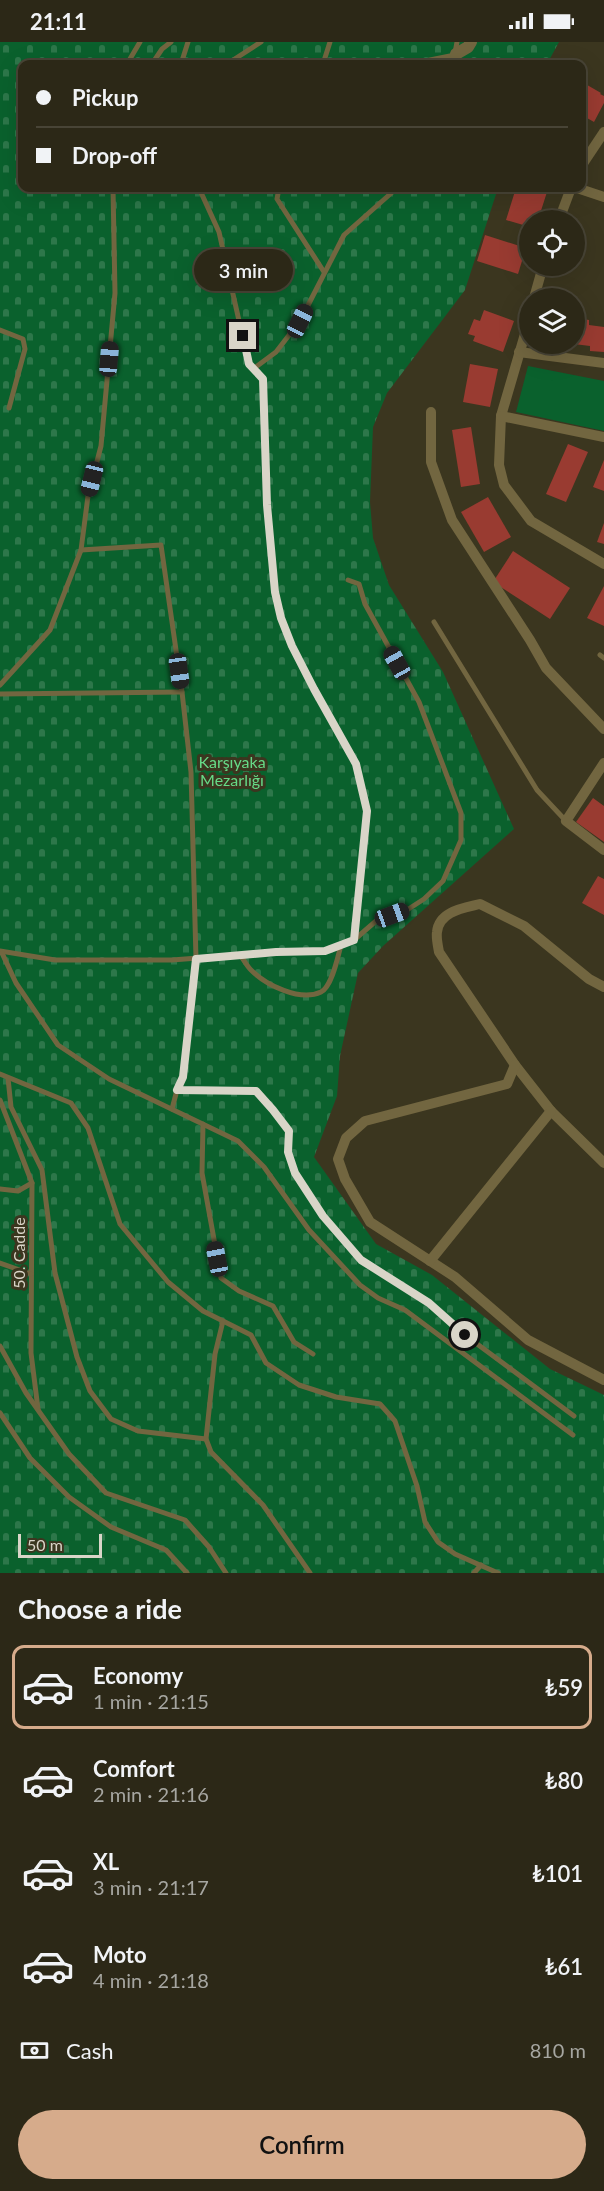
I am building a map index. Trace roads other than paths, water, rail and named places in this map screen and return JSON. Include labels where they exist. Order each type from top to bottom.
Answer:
[{"type":"street","points":[[455,54],[468,47],[471,42]]},
{"type":"street","points":[[586,159],[604,132]]},
{"type":"street","points":[[586,191],[604,198]]},
{"type":"street","points":[[563,210],[570,192]]},
{"type":"street","points":[[519,352],[501,416],[499,465],[504,485],[531,521],[604,564]]},
{"type":"street","points":[[534,354],[604,363]]},
{"type":"street","points":[[431,412],[431,462],[452,520],[531,640],[546,669],[604,729]]},
{"type":"street","points":[[501,416],[604,437]]},
{"type":"street","points":[[604,763],[566,821],[604,850]]},
{"type":"street","points":[[602,1159],[551,1111],[515,1065],[439,952],[437,930],[444,916],[480,904],[524,926],[589,980],[604,987]]},
{"type":"street","points":[[515,1065],[507,1084],[365,1121],[346,1138],[338,1159],[345,1179],[370,1222],[455,1277],[528,1340],[604,1380]]},
{"type":"street","points":[[430,1261],[551,1111]]},
{"type":"lane","points":[[129,60],[140,42]]},
{"type":"lane","points":[[155,60],[162,49],[171,42]]},
{"type":"lane","points":[[182,60],[188,42]]},
{"type":"lane","points":[[233,60],[261,42]]},
{"type":"lane","points":[[323,60],[330,42]]},
{"type":"lane","points":[[428,60],[455,54]]},
{"type":"lane","points":[[0,685],[50,630],[81,550],[88,496],[101,446],[115,293],[113,192]]},
{"type":"lane","points":[[201,192],[219,232],[249,364],[263,379],[267,505],[275,592],[281,618],[305,672],[356,764],[367,811],[354,940]]},
{"type":"lane","points":[[278,192],[277,199],[324,272]]},
{"type":"lane","points":[[253,369],[276,352],[300,321],[345,235],[393,192]]},
{"type":"lane","points":[[0,330],[23,339],[25,349],[9,408]]},
{"type":"lane","points":[[81,550],[161,545],[191,772],[196,959],[183,1077],[172,1109]]},
{"type":"lane","points":[[1,952],[55,960],[196,959],[276,952],[325,951],[354,940],[376,921],[407,910],[424,899],[443,881],[461,840],[461,813],[419,702],[365,604],[359,584],[348,580]]},
{"type":"lane","points":[[434,622],[537,790],[566,821]]},
{"type":"lane","points":[[0,694],[182,692]]},
{"type":"lane","points":[[240,955],[250,970],[267,981],[289,992],[305,994],[321,992],[329,984],[341,945]]},
{"type":"lane","points":[[1,952],[16,983],[58,1045],[109,1078],[238,1141],[264,1167],[309,1230],[360,1285],[378,1298],[405,1310],[573,1436]]},
{"type":"lane","points":[[0,1074],[71,1103],[88,1128],[120,1224],[168,1282],[203,1311],[251,1335],[266,1363],[300,1385],[336,1397],[380,1404],[395,1421],[417,1486],[425,1521],[438,1542],[454,1554],[498,1573]]},
{"type":"lane","points":[[9,1078],[11,1107],[42,1170],[55,1273],[76,1357],[90,1391],[111,1419],[138,1431],[206,1439]]},
{"type":"lane","points":[[177,1090],[256,1091],[289,1131],[288,1152],[295,1173],[323,1216],[361,1260],[429,1303],[465,1335],[574,1416]]},
{"type":"lane","name":"50. Cadde","points":[[0,1100],[32,1183],[31,1353],[39,1411]]},
{"type":"lane","points":[[203,1124],[202,1173],[221,1278],[239,1291],[273,1306],[294,1342],[313,1354]]},
{"type":"lane","points":[[0,1189],[18,1191],[32,1183]]},
{"type":"lane","points":[[0,1263],[32,1274]]},
{"type":"lane","points":[[223,1321],[215,1354],[206,1439],[211,1452],[263,1504],[310,1573]]},
{"type":"lane","points":[[0,1346],[26,1393],[69,1454],[106,1493],[185,1520],[209,1547],[226,1573]]},
{"type":"lane","points":[[0,1413],[30,1458],[69,1497],[111,1527],[166,1550],[188,1573]]},
{"type":"lane","points":[[474,1573],[481,1566]]},
{"type":"park label","name":"Karşıyaka Mezarlığı","points":[[232,770]]}]
